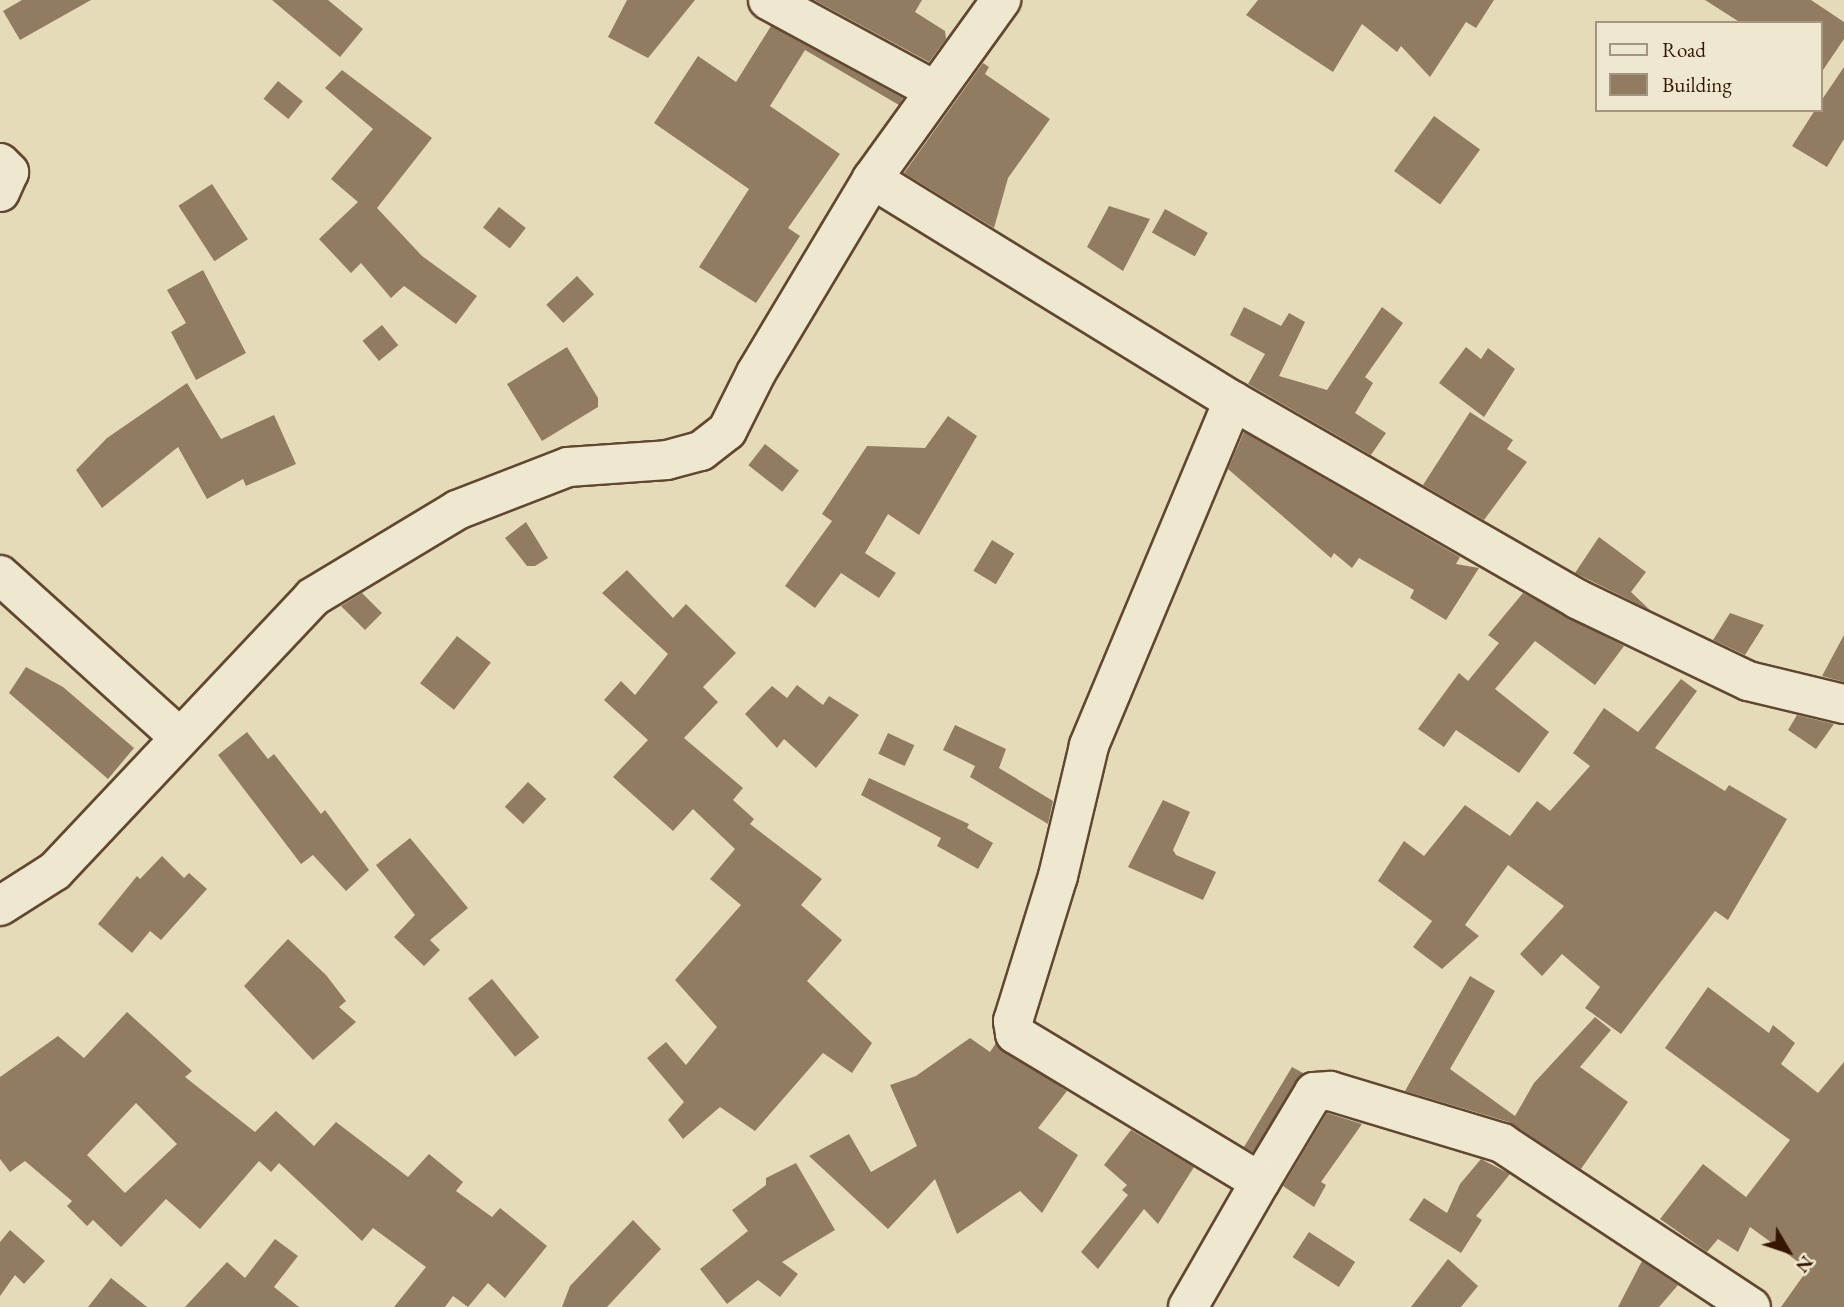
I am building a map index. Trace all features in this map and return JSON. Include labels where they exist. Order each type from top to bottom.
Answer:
[{"type":"street","points":[[768,0],[934,90]]},
{"type":"street","points":[[0,905],[55,872],[313,597],[457,510],[568,467],[690,454],[727,431],[755,373],[872,179],[1001,0]]},
{"type":"street","points":[[0,163],[9,172],[0,192]]},
{"type":"street","points":[[872,179],[1233,401],[1577,599],[1748,681],[1844,705]]},
{"type":"street","points":[[1233,401],[1089,746],[1058,876],[1013,1021],[1015,1034],[1024,1041],[1260,1182]]},
{"type":"street","points":[[0,575],[179,737]]},
{"type":"street","points":[[1188,1307],[1314,1093],[1330,1091],[1502,1143],[1751,1307]]},
{"type":"building","points":[[22,0],[91,0],[20,40],[3,11]]},
{"type":"building","points":[[272,0],[328,0],[363,29],[340,57]]},
{"type":"building","points":[[627,0],[695,0],[648,58],[608,37]]},
{"type":"building","points":[[814,0],[922,0],[915,12],[945,31],[946,39],[929,62]]},
{"type":"building","points":[[1258,0],[1494,0],[1476,28],[1466,22],[1430,77],[1401,46],[1397,52],[1362,24],[1333,72],[1246,15]]},
{"type":"building","points":[[1705,0],[1811,0],[1844,22],[1844,39],[1823,70],[1823,21],[1738,21]]},
{"type":"building","points":[[771,26],[903,98],[899,105],[805,50],[770,106],[840,154],[788,228],[800,236],[756,303],[699,267],[749,189],[654,123],[698,56],[736,82]]},
{"type":"building","points":[[983,63],[989,67],[985,74],[1050,119],[1008,178],[994,228],[904,173]]},
{"type":"building","points":[[1844,67],[1844,139],[1827,167],[1792,146],[1814,112],[1823,112],[1823,98]]},
{"type":"building","points":[[342,70],[432,138],[377,208],[422,256],[477,296],[456,324],[404,286],[391,298],[361,263],[351,273],[319,239],[358,202],[331,179],[373,129],[325,88]]},
{"type":"building","points":[[278,81],[303,101],[288,119],[264,99]]},
{"type":"building","points":[[1434,116],[1480,150],[1440,205],[1394,171]]},
{"type":"building","points":[[212,184],[248,239],[214,261],[178,206]]},
{"type":"building","points":[[1109,206],[1150,219],[1123,271],[1087,247]]},
{"type":"building","points":[[499,207],[526,228],[510,248],[483,227]]},
{"type":"building","points":[[1165,209],[1208,233],[1195,256],[1152,233]]},
{"type":"building","points":[[203,270],[246,353],[196,380],[171,332],[186,323],[167,290]]},
{"type":"building","points":[[577,276],[594,294],[563,323],[546,305]]},
{"type":"building","points":[[1244,307],[1281,326],[1289,313],[1305,322],[1279,376],[1327,390],[1382,307],[1403,323],[1365,377],[1373,383],[1355,413],[1386,433],[1371,455],[1248,384],[1265,354],[1230,335]]},
{"type":"building","points":[[382,325],[398,345],[379,361],[363,341]]},
{"type":"building","points":[[567,347],[598,398],[598,407],[542,441],[507,384]]},
{"type":"building","points":[[1466,347],[1481,359],[1488,348],[1515,369],[1484,417],[1439,383]]},
{"type":"building","points":[[187,383],[221,439],[274,415],[296,464],[246,486],[243,479],[207,499],[178,447],[102,508],[76,470],[107,438]]},
{"type":"building","points":[[1470,412],[1513,440],[1507,449],[1527,462],[1484,520],[1423,485]]},
{"type":"building","points":[[948,416],[977,436],[919,535],[888,514],[865,553],[896,573],[879,598],[841,573],[815,608],[785,586],[832,521],[822,514],[867,446],[925,448]]},
{"type":"building","points":[[1244,432],[1460,557],[1456,564],[1479,568],[1446,620],[1410,598],[1414,590],[1359,558],[1352,568],[1334,553],[1331,558],[1228,469]]},
{"type":"building","points":[[765,444],[799,470],[782,492],[748,465]]},
{"type":"building","points":[[526,522],[548,558],[535,566],[527,566],[505,538]]},
{"type":"building","points":[[1599,537],[1646,572],[1631,592],[1650,610],[1575,573]]},
{"type":"building","points":[[992,540],[1014,553],[996,584],[973,571]]},
{"type":"building","points":[[627,570],[673,618],[686,604],[736,653],[703,687],[718,702],[684,738],[743,788],[733,800],[754,819],[750,824],[822,879],[801,905],[842,940],[807,981],[872,1043],[852,1073],[823,1053],[755,1131],[720,1107],[683,1139],[668,1120],[684,1102],[647,1058],[666,1042],[686,1065],[717,1027],[675,980],[741,905],[710,879],[735,849],[693,809],[673,831],[613,777],[648,740],[604,700],[621,681],[635,695],[668,654],[602,593]]},
{"type":"building","points":[[362,593],[382,613],[365,630],[341,606]]},
{"type":"building","points":[[1523,593],[1624,646],[1595,685],[1535,641],[1495,689],[1549,732],[1519,773],[1456,730],[1444,747],[1418,729],[1459,673],[1468,681],[1499,643],[1488,635]]},
{"type":"building","points":[[1730,613],[1764,625],[1745,655],[1713,640]]},
{"type":"building","points":[[1844,635],[1844,682],[1822,676]]},
{"type":"building","points":[[457,636],[491,662],[454,710],[420,683]]},
{"type":"building","points":[[26,667],[63,687],[134,748],[108,779],[9,693]]},
{"type":"building","points":[[1681,679],[1697,691],[1655,748],[1725,791],[1729,785],[1787,819],[1728,920],[1715,911],[1621,1034],[1585,1008],[1600,987],[1562,954],[1542,976],[1520,954],[1564,906],[1508,865],[1465,925],[1479,936],[1442,969],[1413,947],[1432,921],[1378,881],[1404,841],[1424,856],[1465,805],[1510,836],[1537,801],[1550,811],[1590,766],[1573,753],[1604,708],[1638,732]]},
{"type":"building","points":[[797,685],[823,705],[829,696],[859,715],[816,768],[784,739],[777,748],[745,714],[772,686],[787,698]]},
{"type":"building","points":[[1797,715],[1834,724],[1816,749],[1788,730]]},
{"type":"building","points":[[955,725],[1006,749],[999,768],[1053,801],[1048,824],[970,777],[975,766],[943,750]]},
{"type":"building","points":[[247,732],[268,759],[274,754],[321,814],[325,810],[369,870],[346,891],[313,855],[301,864],[218,755]]},
{"type":"building","points":[[888,733],[914,745],[905,766],[878,754]]},
{"type":"building","points":[[869,778],[969,824],[967,828],[993,843],[978,869],[937,846],[941,838],[861,795]]},
{"type":"building","points":[[528,782],[546,799],[523,824],[505,807]]},
{"type":"building","points":[[1163,800],[1190,812],[1173,850],[1176,855],[1216,872],[1203,900],[1128,867]]},
{"type":"building","points":[[410,838],[468,908],[430,940],[440,950],[424,966],[394,937],[415,915],[376,865]]},
{"type":"building","points":[[162,856],[184,878],[189,873],[207,889],[161,940],[150,931],[132,953],[98,924],[137,876],[140,879]]},
{"type":"building","points":[[288,939],[326,975],[346,1001],[339,1007],[356,1022],[313,1060],[244,986]]},
{"type":"building","points":[[1470,976],[1495,991],[1450,1069],[1515,1116],[1534,1083],[1595,1017],[1611,1030],[1580,1067],[1628,1102],[1581,1169],[1509,1122],[1405,1091]]},
{"type":"building","points":[[492,979],[539,1037],[515,1057],[468,999]]},
{"type":"building","points":[[1708,987],[1769,1033],[1773,1025],[1795,1043],[1781,1064],[1818,1093],[1844,1062],[1844,1307],[1781,1307],[1808,1269],[1750,1227],[1738,1252],[1718,1239],[1707,1252],[1660,1219],[1703,1164],[1746,1197],[1790,1140],[1665,1048]]},
{"type":"building","points":[[127,1012],[192,1071],[185,1077],[255,1132],[276,1111],[314,1146],[336,1122],[408,1177],[429,1154],[463,1182],[456,1191],[492,1217],[500,1208],[547,1246],[505,1298],[488,1283],[468,1307],[453,1296],[445,1307],[394,1307],[426,1267],[373,1228],[362,1241],[279,1163],[271,1172],[259,1161],[200,1229],[166,1199],[121,1247],[93,1220],[87,1226],[67,1206],[72,1201],[25,1161],[10,1172],[0,1159],[0,1077],[58,1036],[84,1058]],"holes":[[[136,1103],[177,1144],[125,1193],[87,1155]]]},
{"type":"building","points":[[970,1038],[990,1052],[996,1043],[1067,1091],[1038,1128],[1078,1155],[1042,1213],[1020,1191],[957,1234],[935,1179],[888,1229],[809,1156],[849,1134],[871,1172],[917,1146],[890,1085],[916,1076]]},
{"type":"building","points":[[1292,1067],[1303,1073],[1253,1152],[1244,1147]]},
{"type":"building","points":[[1327,1113],[1362,1124],[1321,1182],[1326,1185],[1314,1207],[1283,1186]]},
{"type":"building","points":[[1131,1130],[1194,1167],[1158,1224],[1144,1209],[1098,1269],[1081,1252],[1128,1195],[1122,1190],[1127,1185],[1104,1165]]},
{"type":"building","points":[[1481,1159],[1510,1174],[1476,1216],[1482,1220],[1461,1253],[1409,1220],[1424,1198],[1447,1213],[1460,1184]]},
{"type":"building","points":[[796,1163],[835,1230],[782,1262],[798,1274],[780,1297],[758,1280],[727,1304],[700,1269],[748,1231],[732,1210],[766,1185],[766,1178]]},
{"type":"building","points":[[633,1220],[661,1249],[607,1307],[562,1307],[570,1286]]},
{"type":"building","points":[[10,1230],[45,1261],[24,1284],[15,1275],[0,1296],[0,1242]]},
{"type":"building","points":[[1309,1232],[1355,1262],[1339,1287],[1293,1257]]},
{"type":"building","points":[[275,1239],[298,1256],[274,1287],[299,1307],[185,1307],[227,1262],[245,1278]]},
{"type":"building","points":[[1448,1259],[1478,1286],[1461,1307],[1411,1307]]},
{"type":"building","points":[[1642,1261],[1678,1285],[1659,1307],[1618,1307]]},
{"type":"building","points":[[111,1278],[147,1307],[88,1307]]}]
